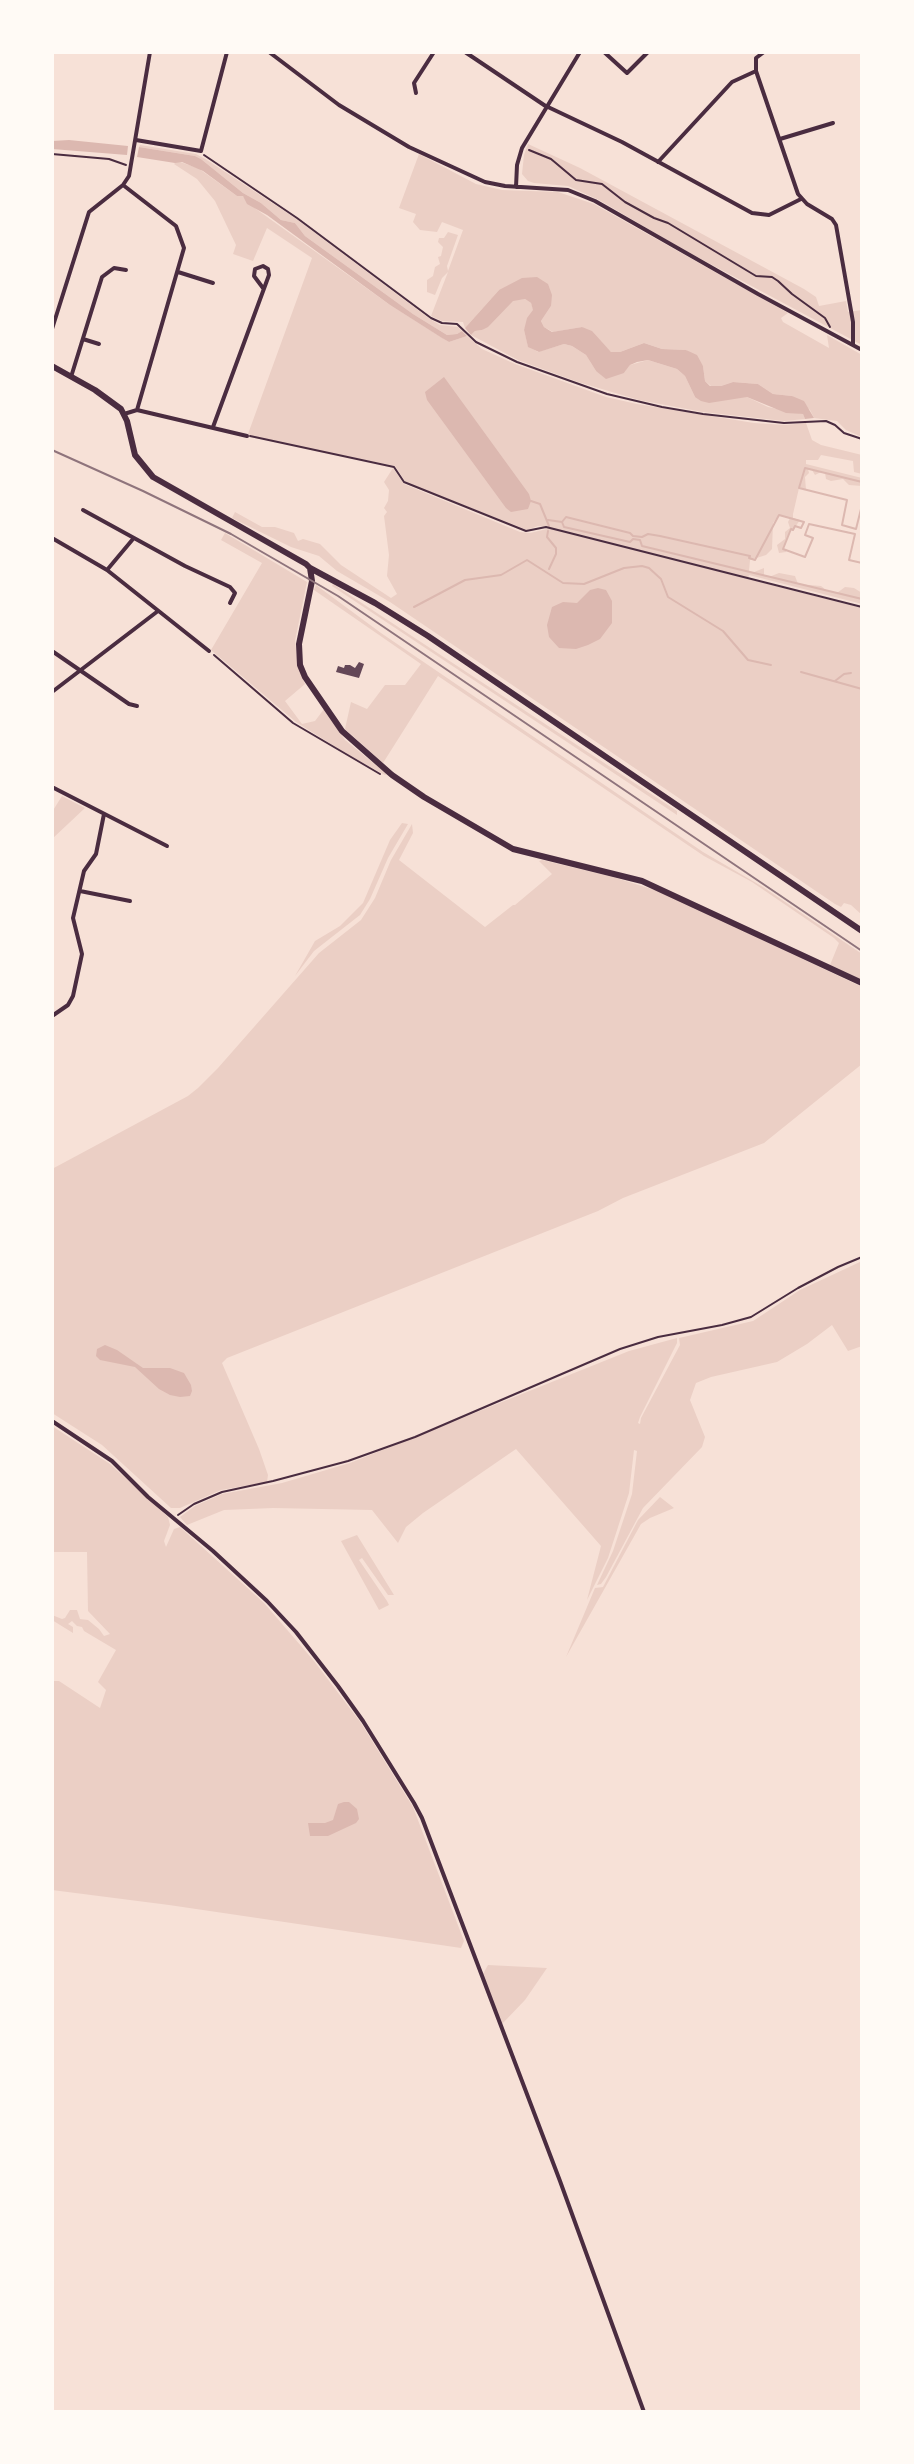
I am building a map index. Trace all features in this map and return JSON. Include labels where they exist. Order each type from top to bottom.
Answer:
[{"type":"main road","points":[[52,366],[112,401],[124,414],[135,455],[153,477],[428,636],[862,931]]},
{"type":"main road","points":[[310,568],[312,581],[299,644],[300,665],[342,731],[392,775],[513,849],[642,881],[862,983]]},
{"type":"street","points":[[52,329],[89,212],[123,185],[129,176],[150,52]]},
{"type":"street","points":[[136,142],[201,151],[227,52]]},
{"type":"street","points":[[269,52],[339,105],[393,139],[482,181],[516,187],[568,190],[595,201],[862,350]]},
{"type":"street","points":[[416,93],[414,83],[434,52]]},
{"type":"street","points":[[465,52],[548,107],[622,142],[752,213],[769,215],[801,199]]},
{"type":"street","points":[[516,187],[522,148],[580,52]]},
{"type":"street","points":[[604,52],[627,73],[648,52]]},
{"type":"street","points":[[764,52],[756,58],[756,71],[801,199],[829,216],[836,225],[853,322],[853,345]]},
{"type":"street","points":[[658,162],[732,82],[756,71]]},
{"type":"street","points":[[780,139],[833,123]]},
{"type":"street","points":[[123,185],[176,226],[184,248],[137,410]]},
{"type":"street","points":[[213,427],[269,272],[263,266],[255,269],[254,276],[263,288]]},
{"type":"street","points":[[71,377],[102,277],[114,268],[126,270]]},
{"type":"street","points":[[178,272],[213,283]]},
{"type":"street","points":[[83,339],[99,344]]},
{"type":"street","points":[[124,414],[137,410],[247,436]]},
{"type":"street","points":[[83,510],[133,539],[230,587],[235,593],[230,603]]},
{"type":"street","points":[[52,538],[107,570],[209,651]]},
{"type":"street","points":[[107,570],[133,539]]},
{"type":"street","points":[[52,692],[158,611]]},
{"type":"street","points":[[52,651],[129,704],[137,706]]},
{"type":"street","points":[[52,787],[167,846]]},
{"type":"street","points":[[52,1016],[68,1005],[73,996],[82,954],[73,918],[84,871],[96,854],[104,814]]},
{"type":"street","points":[[80,891],[130,901]]},
{"type":"street","points":[[52,1421],[112,1461],[267,1601],[296,1632],[363,1721],[414,1803],[560,2181],[644,2412]]},
{"type":"path","points":[[522,148],[551,159],[576,180],[602,184],[625,202],[668,223],[756,276],[772,277],[825,318],[830,325],[829,332]]},
{"type":"path","points":[[201,151],[431,318],[457,324],[484,347],[517,362],[607,394],[703,414],[784,423],[826,421],[844,433],[862,439]]},
{"type":"path","points":[[52,154],[109,159],[131,167]]},
{"type":"path","points":[[247,436],[394,467],[404,482],[526,531],[546,527],[862,607]]},
{"type":"path","points":[[214,655],[293,723],[379,774],[388,778],[392,775]]},
{"type":"path","points":[[175,1519],[180,1512],[222,1492],[362,1456],[415,1437],[620,1349],[658,1337],[751,1317],[798,1288],[862,1257]]},
{"type":"shaded area","points":[[52,141],[128,146],[127,155],[52,149]]},
{"type":"shaded area","points":[[528,144],[580,168],[804,289],[816,297],[819,306],[846,301],[848,312],[862,310],[862,345],[686,251],[599,200],[568,186],[528,181],[522,174]]},
{"type":"shaded area","points":[[140,145],[196,154],[207,160],[295,218],[430,319],[462,331],[447,335],[413,314],[305,236],[295,223],[281,220],[201,159]]},
{"type":"shaded area","points":[[139,147],[201,159],[281,220],[295,223],[305,236],[413,314],[447,335],[462,331],[467,336],[449,342],[442,338],[247,204],[243,196],[237,196],[203,171],[182,162],[137,157]]},
{"type":"shaded area","points":[[419,154],[476,184],[502,190],[558,192],[594,204],[788,313],[781,318],[783,322],[829,348],[827,335],[862,355],[862,437],[846,430],[837,421],[814,418],[810,410],[792,396],[773,394],[758,384],[733,382],[711,386],[705,381],[703,366],[686,350],[662,349],[644,343],[611,352],[582,327],[553,332],[541,321],[551,306],[499,290],[465,328],[463,322],[442,321],[431,316],[448,272],[435,295],[427,292],[427,280],[440,264],[438,257],[443,247],[438,242],[439,238],[444,238],[448,232],[458,235],[448,271],[463,230],[442,222],[437,232],[420,230],[413,222],[416,214],[399,208]]},
{"type":"shaded area","points":[[177,161],[198,168],[237,196],[243,196],[256,209],[390,305],[449,342],[467,336],[482,349],[515,364],[606,397],[754,423],[806,423],[812,440],[862,455],[862,474],[854,472],[853,461],[821,455],[818,460],[806,460],[806,464],[862,478],[862,486],[849,485],[843,479],[831,481],[826,479],[825,473],[815,475],[808,469],[806,490],[799,488],[793,514],[793,518],[800,520],[791,530],[783,548],[786,552],[779,553],[777,545],[785,539],[790,518],[779,515],[773,523],[772,549],[766,555],[750,560],[749,571],[752,573],[764,568],[764,575],[769,577],[779,573],[795,576],[798,584],[821,586],[837,593],[845,587],[854,588],[862,593],[862,604],[749,575],[748,579],[862,608],[862,915],[851,905],[844,903],[841,907],[835,904],[319,556],[291,547],[232,518],[235,512],[262,527],[294,533],[298,541],[303,539],[320,544],[341,565],[391,598],[397,594],[387,576],[389,555],[384,516],[387,512],[384,508],[389,490],[384,482],[393,468],[404,484],[520,532],[530,533],[548,527],[538,526],[527,530],[420,488],[405,481],[395,466],[248,434],[312,258],[267,228],[253,261],[233,254],[236,245],[215,201],[197,179],[174,164]]},
{"type":"shaded area","points":[[537,277],[548,284],[552,295],[551,306],[541,321],[552,332],[582,327],[592,331],[611,352],[644,343],[662,349],[686,350],[697,355],[703,366],[705,381],[710,386],[733,382],[758,384],[773,394],[804,401],[814,418],[805,419],[803,414],[786,413],[747,397],[709,403],[701,401],[677,369],[648,360],[630,365],[624,373],[606,379],[596,371],[586,355],[572,346],[564,344],[539,352],[528,347],[524,330],[533,310],[531,303],[525,299],[513,301],[482,330],[471,335],[465,328],[499,290],[522,278]]},
{"type":"shaded area","points":[[525,299],[534,311],[524,330],[528,346],[538,352],[564,344],[572,346],[586,355],[596,371],[624,373],[630,365],[648,360],[677,369],[685,376],[695,397],[747,397],[768,407],[803,414],[805,419],[784,421],[703,412],[639,400],[518,360],[471,335],[482,330],[513,300]]},
{"type":"shaded area","points":[[444,377],[529,494],[531,501],[528,509],[511,512],[506,508],[427,400],[425,392]]},
{"type":"shaded area","points":[[225,533],[307,582],[295,641],[298,665],[305,684],[285,701],[302,724],[315,721],[324,709],[345,740],[387,774],[350,756],[296,722],[211,650],[262,563],[221,540]]},
{"type":"shaded area","points":[[316,585],[381,633],[703,852],[763,887],[862,954],[862,980],[830,965],[839,943],[834,938],[752,882],[704,856],[438,676],[383,763],[345,729],[351,702],[367,709],[385,685],[405,685],[421,664],[314,590]]},
{"type":"shaded area","points":[[332,586],[677,811],[677,815]]},
{"type":"shaded area","points":[[590,590],[606,590],[612,601],[612,623],[600,639],[588,645],[576,649],[559,648],[549,637],[547,625],[552,607],[563,602],[577,603]]},
{"type":"shaded area","points":[[62,796],[85,808],[52,839],[52,812]]},
{"type":"shaded area","points":[[402,823],[408,824],[360,915],[314,951],[295,976],[315,941],[340,926],[363,903],[390,840]]},
{"type":"shaded area","points":[[412,824],[413,833],[399,860],[485,927],[552,874],[539,861],[542,860],[661,892],[862,987],[862,1064],[764,1143],[227,1358],[222,1363],[259,1449],[268,1475],[267,1482],[221,1490],[180,1508],[171,1508],[102,1445],[52,1413],[52,1169],[198,1088],[319,953],[361,920]]},
{"type":"shaded area","points":[[862,1261],[862,1346],[848,1351],[832,1325],[777,1362],[696,1383],[690,1400],[705,1437],[702,1447],[643,1508],[606,1577],[597,1585],[613,1551],[632,1494],[637,1451],[634,1450],[629,1493],[608,1558],[587,1600],[601,1546],[516,1449],[423,1513],[406,1527],[398,1543],[372,1510],[224,1510],[187,1525],[180,1517],[195,1506],[222,1494],[282,1483],[350,1463],[629,1351],[677,1338],[640,1417],[640,1424],[680,1345],[679,1338],[753,1321],[800,1290]]},
{"type":"shaded area","points":[[105,1345],[143,1368],[170,1368],[184,1373],[191,1385],[190,1396],[170,1395],[135,1367],[100,1360],[96,1356],[97,1349]]},
{"type":"shaded area","points":[[52,1426],[110,1464],[168,1517],[170,1525],[164,1541],[166,1547],[174,1529],[180,1527],[264,1603],[314,1661],[361,1723],[413,1807],[464,1941],[461,1948],[52,1890],[53,1681],[59,1681],[100,1708],[106,1690],[98,1682],[116,1650],[72,1621],[68,1624],[73,1627],[73,1633],[52,1620],[52,1615],[62,1619],[70,1610],[77,1610],[80,1619],[88,1620],[104,1636],[110,1634],[88,1611],[87,1552],[52,1552]]},
{"type":"shaded area","points":[[660,1497],[674,1508],[641,1524],[566,1657],[595,1588],[603,1587],[638,1520]]},
{"type":"shaded area","points":[[357,1535],[394,1595],[388,1595],[362,1558],[359,1560],[389,1605],[379,1610],[341,1541]]},
{"type":"shaded area","points":[[344,1802],[357,1809],[359,1819],[356,1823],[328,1836],[310,1836],[308,1823],[333,1820],[338,1804]]},
{"type":"shaded area","points":[[488,1965],[547,1968],[525,2000],[502,2024],[483,1974]]},
{"type":"building","points":[[359,662],[364,664],[359,678],[336,672],[338,666],[355,668]]},
{"type":"waterway","points":[[862,482],[805,468],[799,488],[847,500],[842,525],[856,529],[862,505]]},
{"type":"waterway","points":[[531,501],[540,504],[549,526]]},
{"type":"waterway","points":[[862,563],[849,560],[855,534],[809,524],[805,535],[813,538],[805,557],[783,549],[791,529],[795,526],[801,528],[804,522],[779,515],[755,560],[750,556],[660,536],[633,536],[566,517],[562,522],[564,527],[630,542],[640,540],[642,546],[862,599]]},
{"type":"waterway","points":[[548,520],[562,522]]},
{"type":"waterway","points":[[548,531],[547,537],[556,548],[549,569]]},
{"type":"waterway","points":[[414,607],[465,580],[501,575],[527,560],[563,583],[584,584],[624,568],[642,566],[661,579],[668,597],[723,631],[748,660],[771,665]]},
{"type":"waterway","points":[[801,672],[862,689]]},
{"type":"waterway","points":[[835,681],[851,673]]},
{"type":"railway","points":[[52,450],[231,534],[338,596],[862,951]]}]
